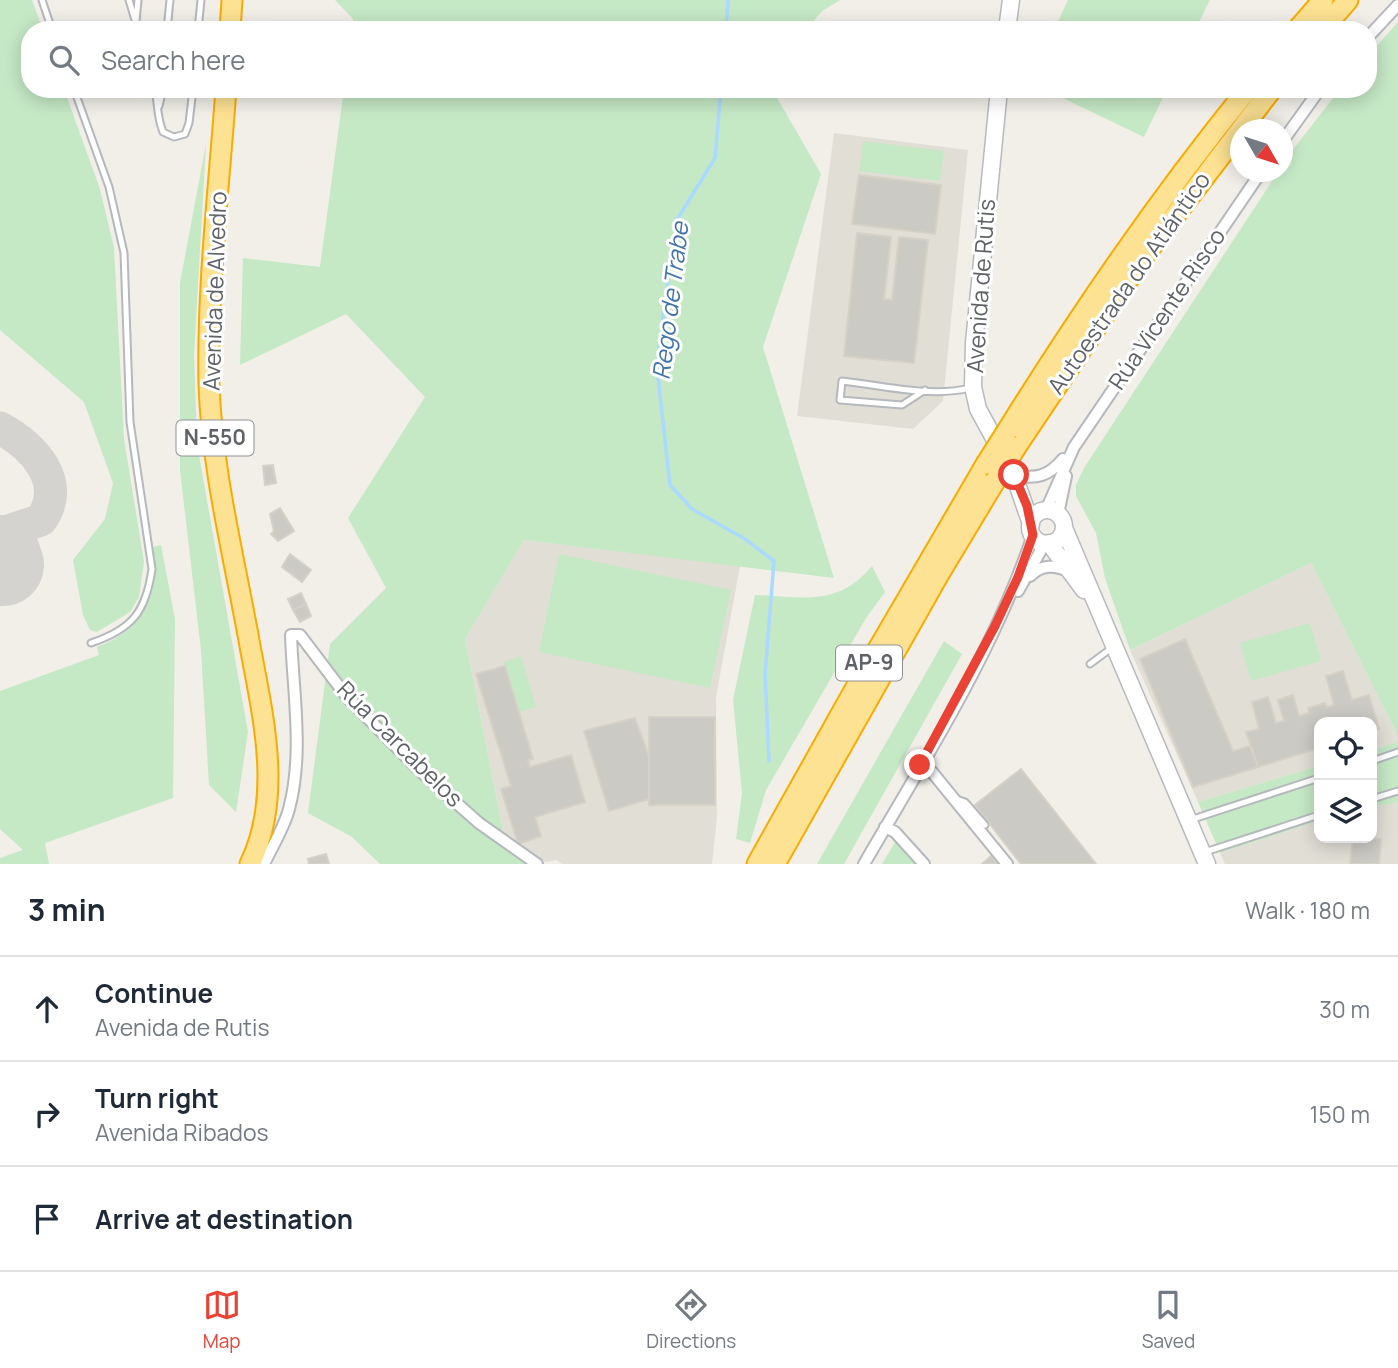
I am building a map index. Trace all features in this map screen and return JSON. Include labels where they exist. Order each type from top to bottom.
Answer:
[{"type":"highway","points":[[231,21],[232,0]]},
{"type":"highway","points":[[1305,21],[1323,0]]},
{"type":"highway","points":[[1330,21],[1348,0]]},
{"type":"highway","name":"Avenida de Alvedro","points":[[225,98],[209,386],[217,456],[265,723],[267,809],[250,864]]},
{"type":"highway","name":"Autoestrada do Atlántico","points":[[1012,439],[1088,302],[1190,160],[1241,98]]},
{"type":"highway","name":"Autoestrada do Atlántico","points":[[1012,439],[1144,256],[1265,98]]},
{"type":"highway","name":"AP-9","points":[[775,864],[998,473],[1012,439]]},
{"type":"highway","name":"AP-9","points":[[757,864],[859,680],[998,473]]},
{"type":"highway","name":"Avenida de Alvedro","points":[[238,864],[254,830],[267,782]]},
{"type":"street","points":[[1008,21],[1011,0]]},
{"type":"street","points":[[1377,27],[1398,5]]},
{"type":"street","name":"Avenida de Rutis","points":[[998,98],[974,343],[973,387],[989,433],[998,473],[1039,537],[1094,603]]},
{"type":"street","points":[[1293,128],[1314,98]]},
{"type":"street","name":"Rúa Vicente Risco","points":[[1053,516],[1074,447],[1254,182]]},
{"type":"street","points":[[998,473],[1034,479],[1047,474],[1074,447]]},
{"type":"street","name":"Avenida de Rutis","points":[[998,473],[1053,516],[1094,603],[1205,858]]},
{"type":"street","points":[[1025,581],[1039,537],[1035,515],[1053,516],[1059,538],[1039,537]]},
{"type":"street","points":[[864,864],[995,626],[1039,537]]},
{"type":"street","points":[[995,626],[1025,581],[1036,570],[1045,566],[1057,566],[1070,572]]},
{"type":"street","name":"Rúa Carcabelos","points":[[264,864],[289,812],[293,786],[296,691],[291,635],[300,635],[347,697],[418,769],[479,823],[537,864]]},
{"type":"street","points":[[920,765],[932,772],[1007,864]]},
{"type":"street","points":[[885,827],[895,832],[924,864]]},
{"type":"lane","points":[[41,0],[49,21]]},
{"type":"lane","points":[[129,0],[135,21]]},
{"type":"lane","points":[[137,21],[138,0]]},
{"type":"lane","points":[[168,21],[170,0]]},
{"type":"lane","points":[[199,21],[201,0]]},
{"type":"lane","points":[[77,98],[121,227],[130,422],[152,569],[149,592],[140,613],[120,631],[91,643]]},
{"type":"lane","points":[[157,98],[159,106]]},
{"type":"lane","points":[[161,98],[158,121],[163,132],[174,137],[185,134],[190,123],[191,98]]},
{"type":"lane","points":[[925,390],[902,405],[840,400],[842,381],[955,392],[973,387]]},
{"type":"lane","points":[[1090,664],[1113,647]]},
{"type":"lane","points":[[1377,759],[1398,752]]},
{"type":"lane","points":[[1190,820],[1314,780]]},
{"type":"lane","points":[[1377,797],[1398,791]]},
{"type":"lane","points":[[953,798],[965,802],[985,825]]},
{"type":"lane","points":[[1205,858],[1314,817]]},
{"type":"shaded area","points":[[834,133],[968,150],[943,401],[913,429],[797,416]]},
{"type":"shaded area","points":[[524,540],[740,566],[716,697],[717,817],[712,864],[562,864],[557,860],[546,862],[514,849],[505,841],[465,639]]},
{"type":"shaded area","points":[[1311,563],[1398,736],[1398,742],[1377,748],[1377,717],[1314,717],[1314,767],[1198,802],[1130,650]]},
{"type":"shaded area","points":[[1398,802],[1398,864],[1225,864],[1220,853],[1314,823],[1314,843],[1377,843],[1377,806]]},
{"type":"green space","points":[[0,0],[32,0],[40,21],[21,21],[21,98],[67,98],[100,189],[114,248],[124,439],[144,562],[139,597],[130,612],[97,632],[90,630],[83,615],[73,560],[105,519],[113,483],[84,402],[0,330]]},
{"type":"green space","points":[[335,0],[840,0],[822,11],[814,21],[353,19]]},
{"type":"green space","points":[[1068,0],[1210,0],[1200,21],[1058,21]]},
{"type":"green space","points":[[1398,22],[1398,736],[1311,563],[1130,650],[1105,578],[1096,533],[1076,496],[1076,485],[1084,468],[1271,182],[1293,182],[1293,150],[1333,98],[1377,98],[1377,46]]},
{"type":"green space","points":[[343,98],[777,98],[821,174],[763,347],[834,578],[524,540],[465,639],[505,841],[531,864],[380,864],[352,837],[308,813],[330,644],[386,588],[348,518],[425,397],[346,314],[240,365],[243,258],[320,267]]},
{"type":"green space","points":[[1063,98],[1163,98],[1144,137]]},
{"type":"green space","points":[[863,141],[944,151],[940,181],[859,171]]},
{"type":"green space","points":[[206,144],[194,355],[197,444],[248,732],[236,812],[209,785],[201,650],[180,470],[180,283]]},
{"type":"green space","points":[[161,545],[175,619],[173,798],[45,843],[49,864],[0,864],[0,858],[23,850],[0,829],[0,691],[99,655],[97,647],[126,631],[137,620],[151,595],[155,564],[153,547]]},
{"type":"green space","points":[[559,554],[731,590],[710,688],[539,652]]},
{"type":"green space","points":[[872,566],[885,592],[866,618],[766,790],[750,843],[736,839],[742,793],[733,700],[755,595],[804,598],[833,594],[859,579]]},
{"type":"green space","points":[[1310,623],[1321,661],[1251,681],[1240,643]]},
{"type":"green space","points":[[944,641],[962,654],[844,864],[817,864]]},
{"type":"green space","points":[[521,656],[536,707],[519,712],[504,662]]},
{"type":"green space","points":[[1398,742],[1398,802],[1377,806],[1377,780],[1377,748]]},
{"type":"green space","points":[[1314,767],[1314,823],[1220,853],[1198,802]]},
{"type":"green space","points":[[897,839],[918,864],[882,864]]},
{"type":"building","points":[[859,175],[941,185],[935,234],[852,224]]},
{"type":"building","points":[[857,233],[891,237],[884,299],[892,300],[899,237],[928,240],[914,363],[844,356]]},
{"type":"building","points":[[273,465],[276,483],[265,485],[263,466]]},
{"type":"building","points":[[280,508],[294,531],[278,541],[271,534],[274,531],[270,514]]},
{"type":"building","points":[[290,554],[311,570],[302,582],[282,567]]},
{"type":"building","points":[[301,593],[306,604],[293,610],[288,599]]},
{"type":"building","points":[[306,604],[311,616],[300,622],[293,610]]},
{"type":"building","points":[[1185,639],[1233,751],[1250,746],[1258,767],[1193,787],[1140,659]]},
{"type":"building","points":[[505,666],[533,759],[528,760],[530,767],[571,755],[585,802],[535,817],[541,836],[518,844],[501,789],[511,786],[476,674]]},
{"type":"building","points":[[1343,671],[1352,700],[1369,695],[1375,717],[1314,717],[1314,750],[1258,767],[1246,732],[1259,729],[1252,702],[1268,697],[1276,723],[1284,721],[1278,700],[1293,695],[1299,716],[1309,713],[1308,708],[1325,703],[1327,707],[1334,705],[1326,676]]},
{"type":"building","points":[[649,717],[715,717],[715,805],[649,805]]},
{"type":"building","points":[[635,718],[649,757],[649,799],[609,811],[584,731]]},
{"type":"building","points":[[1021,769],[1096,864],[1021,864],[975,805]]},
{"type":"building","points":[[1377,839],[1381,839],[1379,864],[1350,864],[1352,843],[1377,843]]},
{"type":"building","points":[[326,854],[329,864],[309,864],[308,859]]},
{"type":"building","points":[[991,856],[997,864],[982,864]]},
{"type":"waterway","name":"Rego de Trabe","points":[[727,21],[728,0]]},
{"type":"waterway","name":"Rego de Trabe","points":[[720,98],[715,158],[678,218],[657,368],[670,485],[692,509],[745,539],[774,561],[765,674],[769,761]]},
{"type":"taxiway","points":[[0,428],[35,455],[49,479],[51,492],[41,520],[0,534]]},
{"type":"runway","points":[[0,556],[3,565]]},
{"type":"route","points":[[920,765],[995,626],[1018,577],[1033,535],[1027,506],[1014,475]]}]
